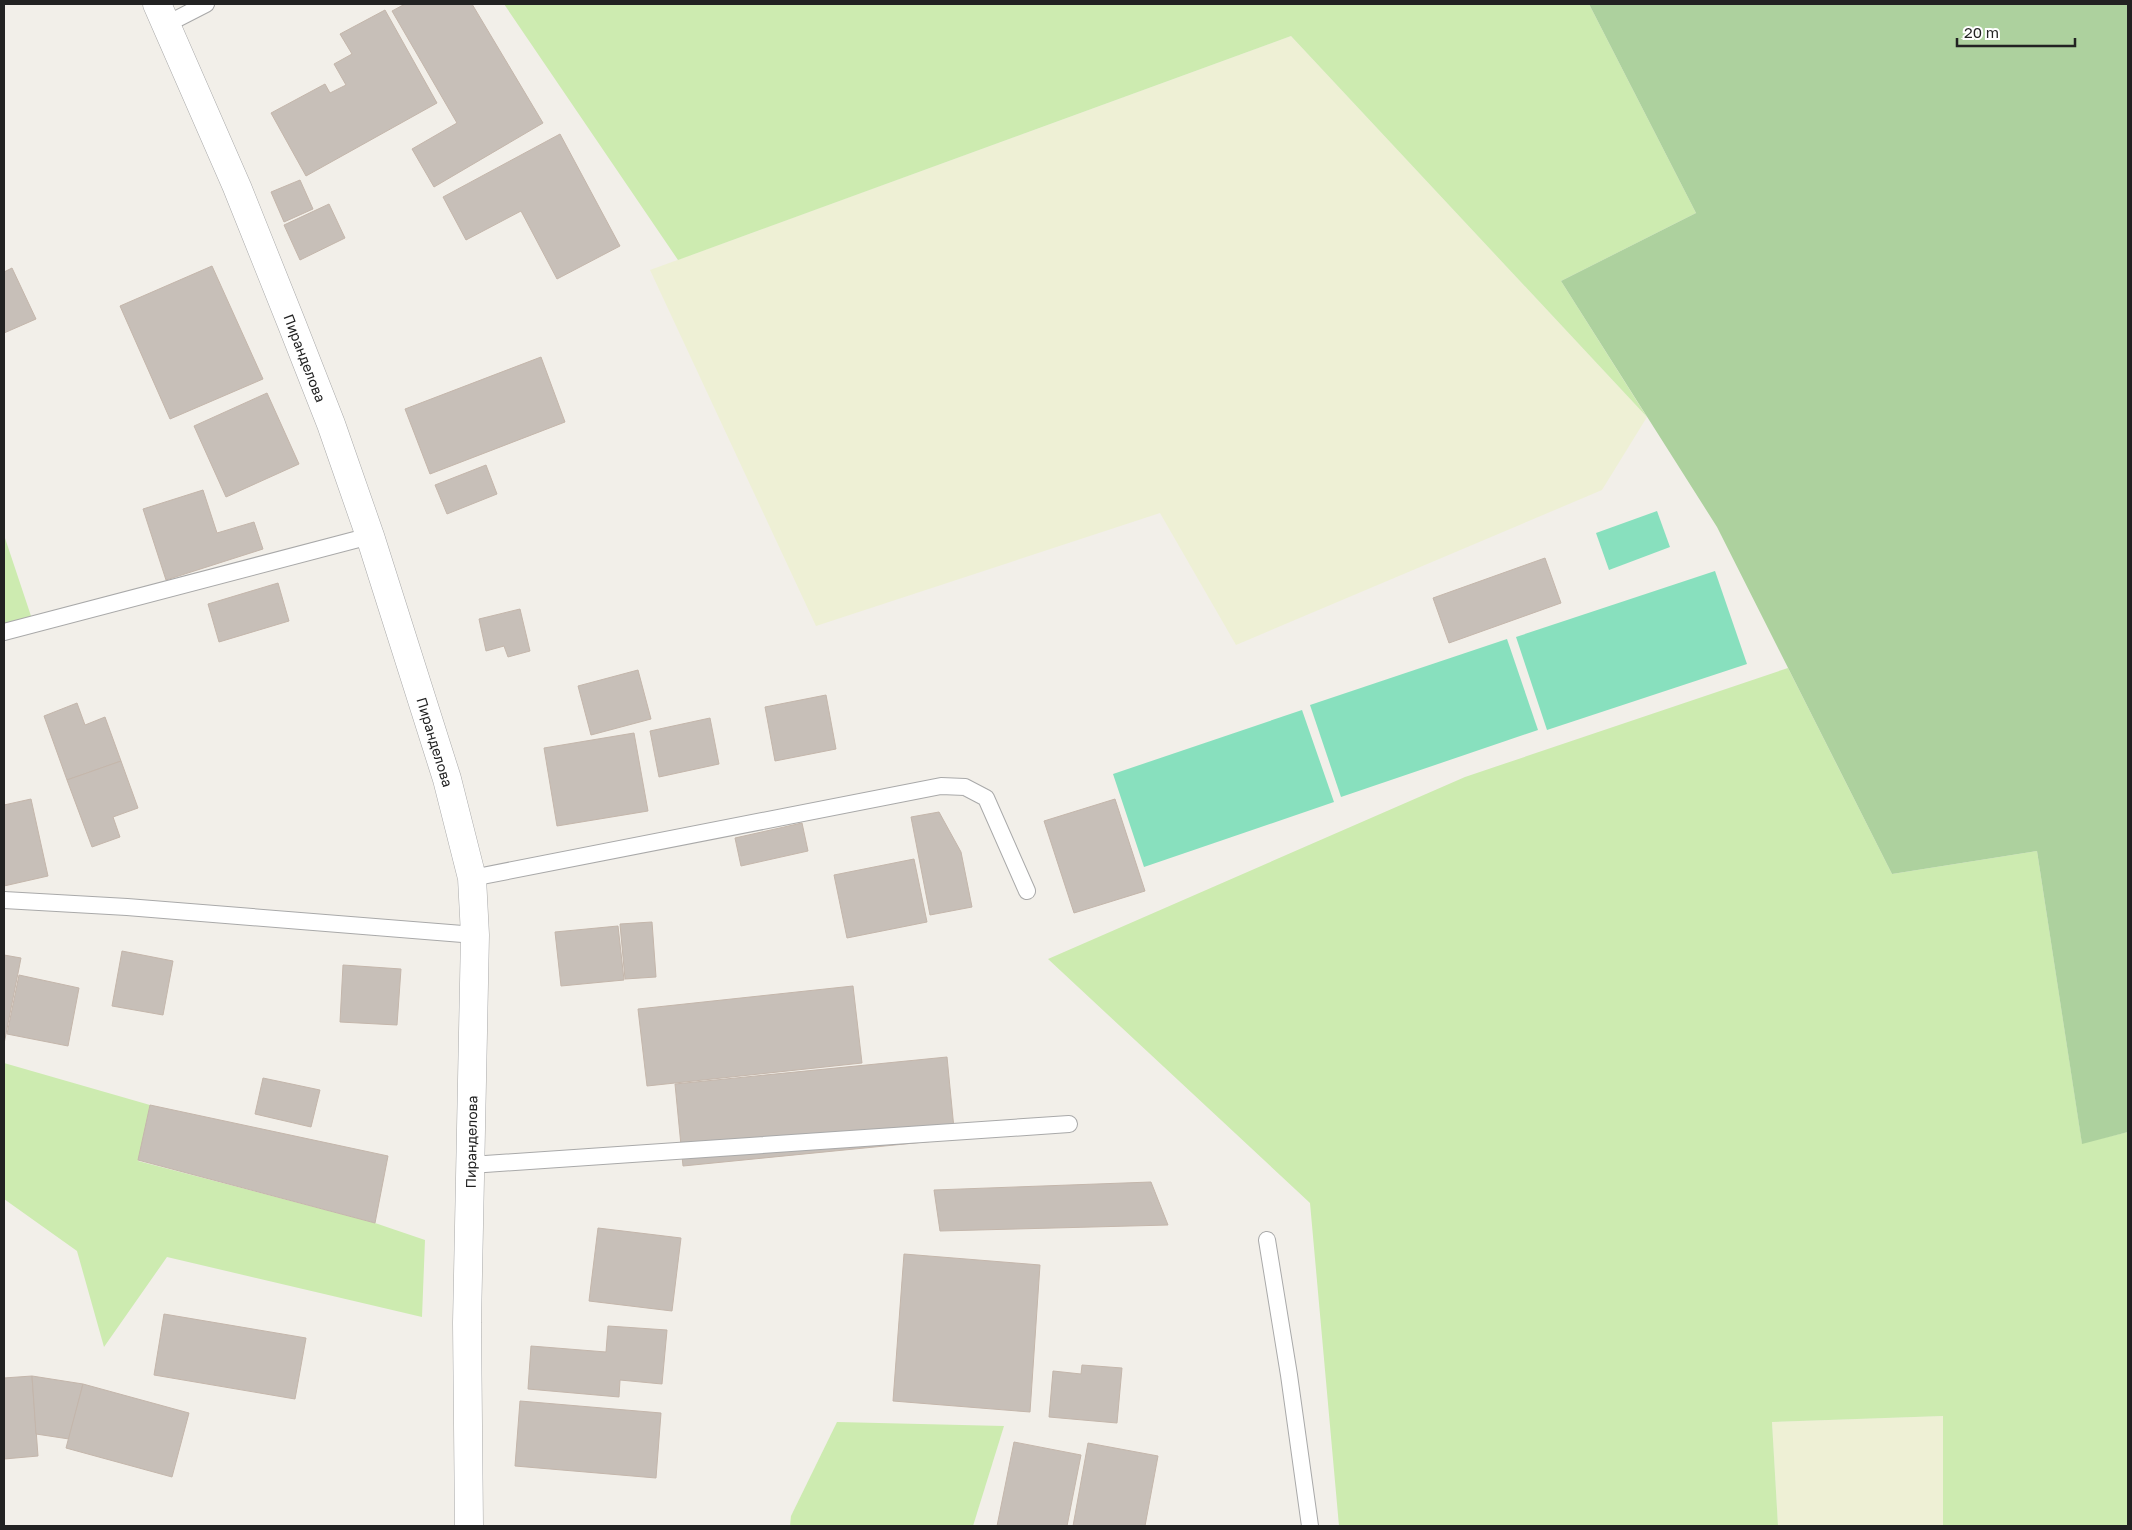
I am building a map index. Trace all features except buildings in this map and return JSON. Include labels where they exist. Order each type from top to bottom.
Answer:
[{"type":"street","name":"Пиранделова","points":[[162,14],[237,187],[331,424],[370,536],[447,779],[472,878],[475,935],[467,1323],[469,1526]]},
{"type":"lane","points":[[162,14],[206,4]]},
{"type":"lane","points":[[4,632],[370,536]]},
{"type":"lane","points":[[472,878],[941,786],[965,788],[986,798],[1027,891]]},
{"type":"lane","points":[[4,900],[128,907],[475,935]]},
{"type":"lane","points":[[471,1165],[1069,1124]]},
{"type":"lane","points":[[1267,1240],[1289,1375],[1310,1526]]},
{"type":"green space","points":[[504,4],[1589,4],[1696,213],[1561,281],[1647,417],[1291,36],[678,260]]},
{"type":"green space","points":[[1589,4],[2128,4],[2128,1132],[2082,1144],[2037,851],[1892,874],[1717,527],[1561,281],[1696,213]]},
{"type":"green space","points":[[1291,36],[1647,417],[1602,490],[1236,645],[1160,513],[816,626],[650,270]]},
{"type":"green space","points":[[1657,511],[1670,547],[1609,570],[1596,533]]},
{"type":"green space","points":[[4,535],[34,625],[4,633]]},
{"type":"green space","points":[[1715,571],[1747,664],[1547,730],[1516,637]]},
{"type":"green space","points":[[1507,639],[1538,730],[1341,797],[1310,705]]},
{"type":"green space","points":[[1788,668],[1892,874],[2037,851],[2082,1143],[2128,1132],[2128,1526],[1943,1526],[1943,1416],[1772,1422],[1778,1526],[1339,1526],[1310,1203],[1048,959],[1465,777]]},
{"type":"green space","points":[[1302,710],[1334,802],[1144,867],[1113,774]]},
{"type":"green space","points":[[4,1063],[150,1105],[138,1161],[375,1223],[425,1240],[422,1317],[167,1257],[104,1347],[77,1251],[4,1199]]},
{"type":"green space","points":[[1943,1416],[1943,1526],[1778,1526],[1772,1422]]},
{"type":"green space","points":[[837,1422],[1004,1426],[973,1526],[790,1526],[791,1516]]}]
